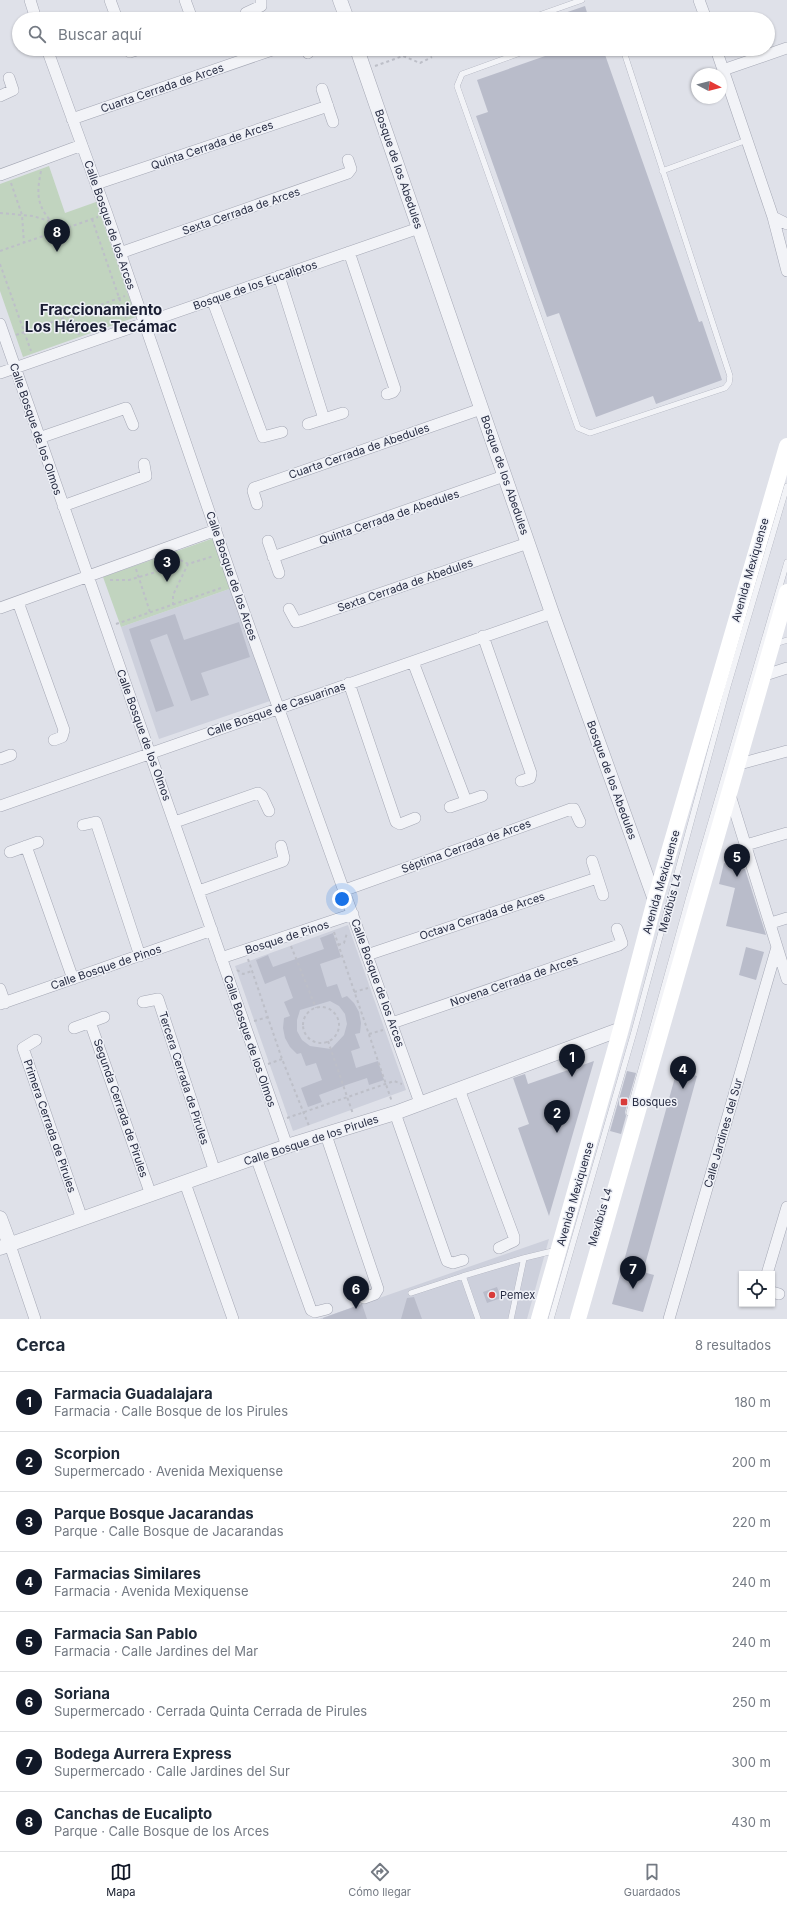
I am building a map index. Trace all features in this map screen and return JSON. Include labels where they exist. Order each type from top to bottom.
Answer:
[{"type":"main road","name":"Avenida Mexiquense","points":[[539,1319],[621,1029],[655,900],[787,446]]},
{"type":"main road","points":[[578,1319],[736,765],[787,592]]},
{"type":"street","points":[[30,0],[34,12]]},
{"type":"street","points":[[110,0],[114,12]]},
{"type":"street","points":[[185,0],[189,12]]},
{"type":"street","points":[[248,12],[261,6],[261,0]]},
{"type":"street","points":[[340,0],[344,12]]},
{"type":"street","points":[[699,0],[703,12]]},
{"type":"street","points":[[775,52],[787,48]]},
{"type":"street","name":"Calle Bosque de los Arces","points":[[50,56],[107,214],[234,584],[345,890],[420,1103]]},
{"type":"street","name":"Cuarta Cerrada de Arces","points":[[72,118],[254,56]]},
{"type":"street","name":"Bosque de los Abedules","points":[[359,56],[504,476],[655,900]]},
{"type":"street","points":[[718,56],[722,68]]},
{"type":"street","points":[[727,69],[764,56]]},
{"type":"street","points":[[0,96],[13,90],[9,78]]},
{"type":"street","points":[[727,82],[773,216],[787,270]]},
{"type":"street","points":[[322,89],[333,122]]},
{"type":"street","name":"Quinta Cerrada de Arces","points":[[96,184],[328,106]]},
{"type":"street","points":[[4,174],[82,145]]},
{"type":"street","name":"Sexta Cerrada de Arces","points":[[120,253],[348,173],[351,169],[348,160]]},
{"type":"street","points":[[773,216],[787,224]]},
{"type":"street","name":"Bosque de los Eucaliptos","points":[[0,372],[129,327],[144,324],[419,228]]},
{"type":"street","points":[[349,252],[395,389],[393,392],[387,394]]},
{"type":"street","points":[[279,276],[324,419]]},
{"type":"street","points":[[212,299],[262,437],[282,432]]},
{"type":"street","name":"Calle Bosque de los Olmos","points":[[0,324],[87,576],[199,890],[221,958],[287,1146]]},
{"type":"street","points":[[39,438],[126,408],[132,425]]},
{"type":"street","name":"Cuarta Cerrada de Abedules","points":[[257,504],[253,491],[254,488],[481,409]]},
{"type":"street","points":[[308,424],[343,413]]},
{"type":"street","points":[[63,506],[146,476],[144,464]]},
{"type":"street","name":"Quinta Cerrada de Abedules","points":[[273,557],[504,476]]},
{"type":"street","points":[[0,608],[216,530]]},
{"type":"street","points":[[268,541],[279,573]]},
{"type":"street","name":"Sexta Cerrada de Abedules","points":[[289,609],[292,618],[296,622],[300,621],[528,543]]},
{"type":"street","points":[[18,602],[64,730],[62,737],[54,740]]},
{"type":"street","name":"Calle Bosque de Casuarinas","points":[[0,806],[552,613]]},
{"type":"street","points":[[483,636],[531,773],[530,778],[521,781]]},
{"type":"street","points":[[414,662],[466,801]]},
{"type":"street","points":[[762,676],[787,668]]},
{"type":"street","points":[[349,683],[396,822],[400,824],[415,818]]},
{"type":"street","points":[[736,765],[787,751]]},
{"type":"street","points":[[0,759],[11,755]]},
{"type":"street","points":[[729,792],[771,923],[787,979]]},
{"type":"street","points":[[175,822],[258,793],[262,796],[269,812]]},
{"type":"street","points":[[450,807],[482,796]]},
{"type":"street","name":"Séptima Cerrada de Arces","points":[[345,890],[571,809],[574,809],[577,812],[580,822]]},
{"type":"street","points":[[83,825],[94,822],[97,824],[140,956]]},
{"type":"street","points":[[746,845],[787,833]]},
{"type":"street","points":[[10,852],[38,842]]},
{"type":"street","points":[[26,846],[73,979]]},
{"type":"street","points":[[199,890],[283,861],[284,858],[281,846]]},
{"type":"street","points":[[592,861],[603,895]]},
{"type":"street","name":"Octava Cerrada de Arces","points":[[367,954],[597,878]]},
{"type":"street","name":"Bosque de Pinos","points":[[221,958],[330,923],[353,914]]},
{"type":"street","points":[[771,923],[787,918]]},
{"type":"street","name":"Novena Cerrada de Arces","points":[[393,1025],[619,945],[622,943],[622,939],[617,929]]},
{"type":"street","name":"Calle Bosque de Pinos","points":[[2,1004],[212,930]]},
{"type":"street","name":"Calle Jardines del Sur","points":[[669,1319],[777,947]]},
{"type":"street","points":[[0,989],[2,1004]]},
{"type":"street","name":"Tercera Cerrada de Pirules","points":[[143,1002],[158,1000],[215,1172]]},
{"type":"street","points":[[74,1028],[104,1017]]},
{"type":"street","name":"Segunda Cerrada de Pirules","points":[[90,1022],[151,1195]]},
{"type":"street","name":"Calle Bosque de los Pirules","points":[[5,1246],[287,1146],[395,1113],[621,1029]]},
{"type":"street","name":"Primera Cerrada de Pirules","points":[[36,1040],[23,1048],[82,1219]]},
{"type":"street","points":[[459,1089],[514,1237],[514,1241],[500,1248]]},
{"type":"street","points":[[395,1113],[447,1261],[453,1263],[463,1260]]},
{"type":"street","points":[[319,1136],[378,1289],[375,1294],[364,1298]]},
{"type":"street","points":[[256,1157],[311,1310],[315,1312],[327,1310]]},
{"type":"street","points":[[185,1183],[233,1319]]},
{"type":"street","points":[[768,1271],[787,1207]]},
{"type":"street","points":[[0,1218],[5,1246],[35,1319]]},
{"type":"lane","points":[[548,12],[582,0]]},
{"type":"lane","points":[[512,56],[462,74],[458,86],[578,428],[590,433],[725,388],[729,383],[730,376],[625,56]]},
{"type":"lane","points":[[662,170],[747,140]]},
{"type":"lane","name":"Mexibús L4","points":[[551,1319],[634,1032],[728,686],[787,486]]},
{"type":"lane","name":"Mexibús L4","points":[[627,1120],[689,897],[787,562]]},
{"type":"lane","points":[[771,645],[787,640]]},
{"type":"lane","points":[[411,1293],[524,1258],[559,1250]]},
{"type":"lane","points":[[511,1319],[524,1258]]},
{"type":"lane","points":[[463,1276],[478,1319]]},
{"type":"path","points":[[364,70],[403,56],[420,63],[434,56]]},
{"type":"path","points":[[44,159],[38,185],[39,199],[42,210],[51,221]]},
{"type":"path","points":[[4,174],[22,215],[24,243]]},
{"type":"path","points":[[0,213],[33,216],[70,227]]},
{"type":"path","points":[[0,251],[107,214]]},
{"type":"path","points":[[92,219],[129,327]]},
{"type":"path","points":[[0,264],[34,360]]},
{"type":"path","points":[[5,339],[134,293]]},
{"type":"path","points":[[73,315],[82,344]]},
{"type":"path","points":[[173,605],[173,595],[188,564],[224,552]]},
{"type":"path","points":[[87,576],[113,580],[129,580],[156,572],[172,555]]},
{"type":"path","points":[[133,560],[150,612]]},
{"type":"path","points":[[106,627],[234,584]]},
{"type":"path","points":[[330,923],[395,1113]]},
{"type":"path","points":[[287,936],[316,1008]]},
{"type":"path","points":[[245,951],[282,1059],[304,1112],[319,1136]]},
{"type":"path","points":[[316,1008],[331,1010],[338,1020],[338,1031],[328,1041],[320,1043],[315,1042],[306,1035],[304,1030],[304,1018],[308,1013],[316,1008]]},
{"type":"path","points":[[245,1024],[268,1017]]},
{"type":"path","points":[[369,1034],[393,1025]]},
{"type":"path","points":[[328,1041],[356,1124]]},
{"type":"path","points":[[260,1067],[282,1059]]},
{"type":"path","points":[[278,1121],[394,1081],[415,1088]]},
{"type":"shaded area","points":[[232,588],[270,701],[159,739],[121,627]]},
{"type":"shaded area","points":[[348,925],[406,1090],[293,1131],[235,966]]},
{"type":"shaded area","points":[[549,1239],[527,1319],[319,1319],[362,1304]]},
{"type":"green space","points":[[49,166],[65,213],[96,202],[136,317],[23,357],[0,291],[0,184]]},
{"type":"green space","points":[[214,538],[232,588],[121,627],[103,577]]},
{"type":"building","points":[[585,6],[587,12],[568,12]]},
{"type":"building","points":[[545,56],[605,56],[699,322],[702,321],[722,380],[656,404],[653,396],[596,417],[559,313],[547,317],[476,116],[488,112],[477,80]]},
{"type":"building","points":[[175,614],[184,640],[239,622],[250,657],[201,673],[209,695],[191,701],[167,634],[150,640],[174,706],[156,712],[129,629]]},
{"type":"building","points":[[724,863],[745,869],[766,935],[726,926],[735,888],[719,884]]},
{"type":"building","points":[[333,933],[341,957],[320,964],[327,987],[337,984],[342,998],[347,996],[354,1003],[359,1012],[361,1023],[360,1033],[355,1034],[360,1048],[351,1051],[356,1068],[378,1061],[384,1080],[369,1085],[367,1078],[349,1084],[319,1095],[322,1102],[308,1107],[301,1088],[322,1080],[316,1063],[306,1066],[301,1053],[297,1054],[290,1047],[285,1038],[283,1028],[284,1018],[290,1016],[284,1002],[293,998],[285,976],[265,984],[256,960],[268,955],[273,967],[324,949],[320,938]],"holes":[[[330,1001],[339,1006],[345,1014],[347,1024],[344,1035],[331,1049],[310,1046],[302,1040],[297,1031],[297,1020],[300,1010]]]},
{"type":"building","points":[[746,947],[764,952],[756,980],[739,975]]},
{"type":"building","points":[[594,1061],[549,1216],[518,1128],[529,1124],[513,1078],[525,1074],[528,1084]]},
{"type":"building","points":[[677,1070],[697,1076],[643,1272],[654,1275],[643,1312],[612,1304]]},
{"type":"building","points":[[627,1071],[636,1073],[625,1112],[626,1116],[621,1134],[610,1131]]},
{"type":"building","name":"Pemex","points":[[497,1287],[501,1298],[487,1303],[483,1292]]},
{"type":"building","points":[[414,1297],[422,1319],[401,1319],[407,1298]]},
{"type":"building","points":[[362,1304],[367,1319],[323,1319],[323,1318]]},
{"type":"place","name":"Canchas de Eucalipto","points":[[57,252]]},
{"type":"place","name":"Parque Bosque Jacarandas","points":[[167,582]]},
{"type":"place","name":"Farmacia San Pablo","points":[[737,877]]},
{"type":"place","name":"Farmacia Guadalajara","points":[[572,1077]]},
{"type":"place","name":"Farmacias Similares","points":[[683,1089]]},
{"type":"place","name":"Bosques","points":[[624,1102]]},
{"type":"place","name":"Scorpion","points":[[557,1133]]},
{"type":"place","name":"Bodega Aurrera Express","points":[[633,1289]]},
{"type":"place","name":"Pemex","points":[[492,1295]]},
{"type":"place","name":"Soriana","points":[[356,1309]]},
{"type":"district","name":"Fraccionamiento Los Héroes Tecámac","points":[[101,318]]}]
